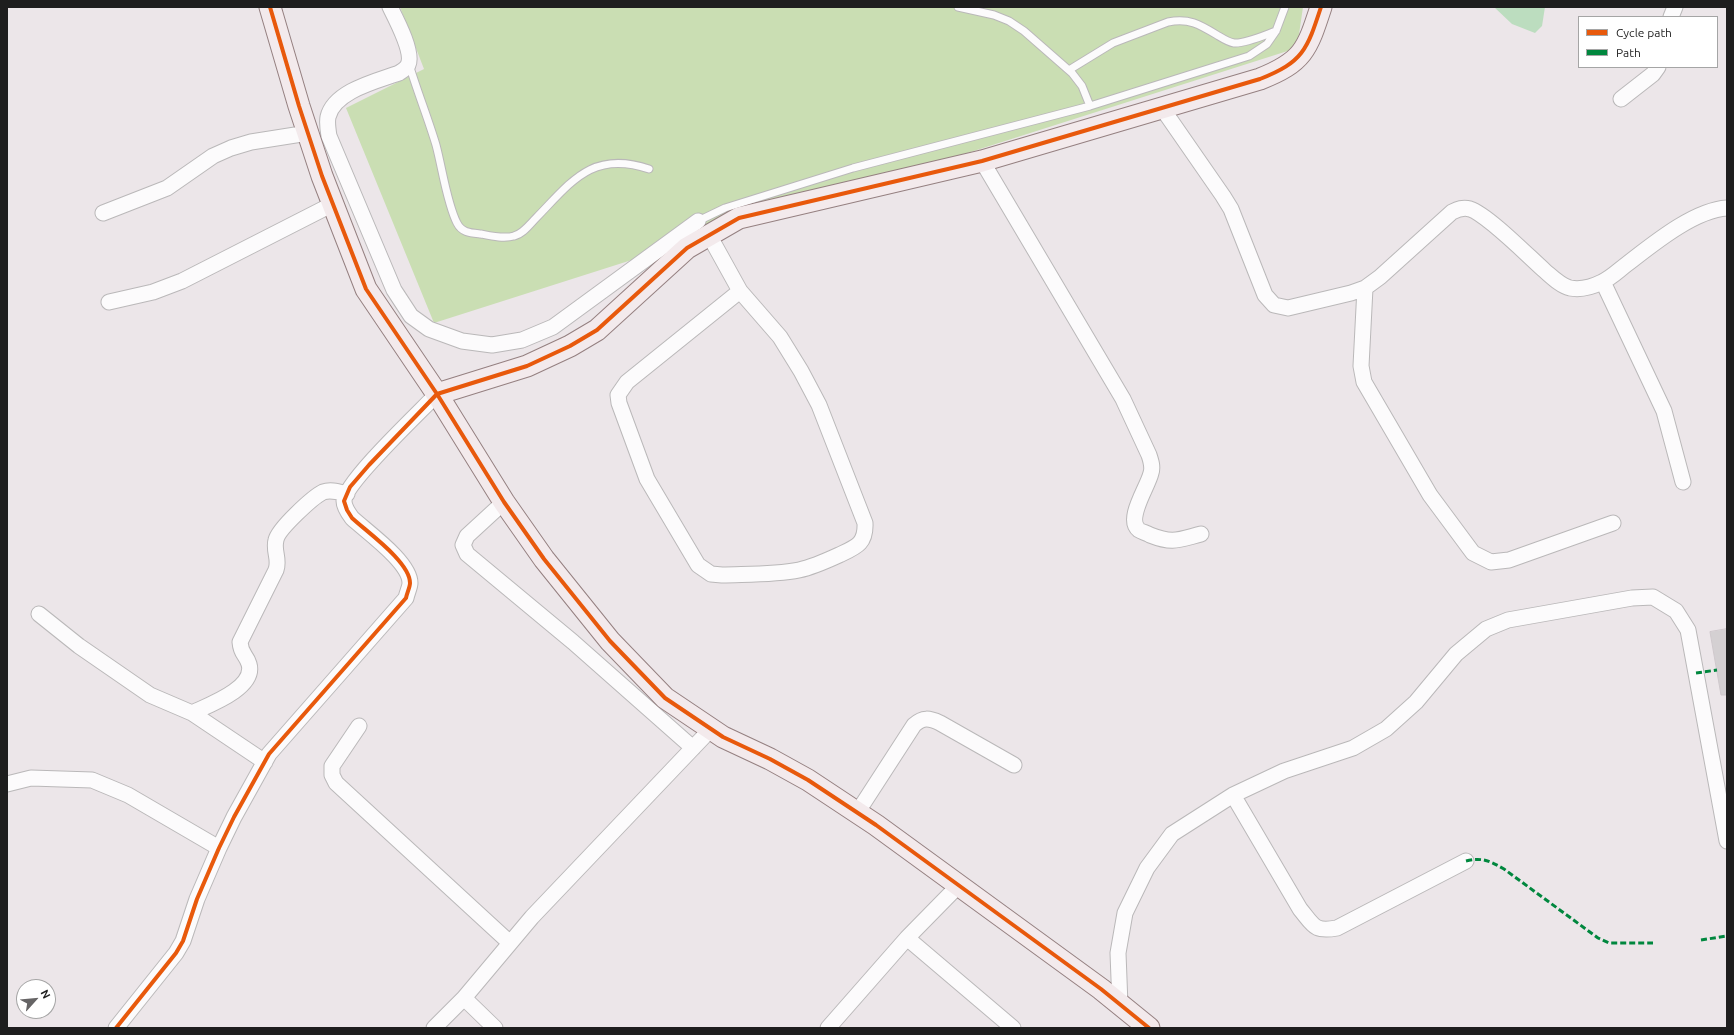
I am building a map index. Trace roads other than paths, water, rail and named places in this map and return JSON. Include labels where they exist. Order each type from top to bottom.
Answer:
[{"type":"street","points":[[270,7],[308,133],[333,204],[366,289],[437,394],[504,502],[544,559],[610,641],[665,698],[723,737],[770,758],[857,813],[960,885],[1101,989],[1149,1028]]},
{"type":"street","points":[[390,7],[408,48],[410,57],[409,64],[399,73],[350,91],[336,103],[328,117],[329,136],[394,290],[411,316],[429,329],[462,341],[492,345],[522,340],[553,327],[704,228],[739,218],[982,161],[1260,79],[1282,70],[1300,57],[1313,33],[1321,7]]},
{"type":"street","points":[[1672,16],[1676,7]]},
{"type":"street","points":[[1621,99],[1653,74],[1657,68]]},
{"type":"street","points":[[1162,108],[1223,196],[1231,210],[1264,295],[1274,305],[1288,308],[1351,293],[1365,288],[1380,277],[1452,212],[1463,208],[1476,212],[1488,221],[1552,277],[1567,287],[1580,289],[1603,282],[1658,240],[1685,223],[1708,213],[1727,208]]},
{"type":"street","points":[[103,213],[167,188],[213,156],[231,148],[251,142],[308,133]]},
{"type":"street","points":[[982,161],[1123,399],[1149,455],[1152,464],[1152,472],[1134,516],[1135,524],[1139,530],[1163,540],[1172,541],[1201,534]]},
{"type":"street","points":[[109,302],[153,292],[182,281],[333,204]]},
{"type":"street","points":[[704,228],[740,291],[780,337],[801,372],[819,405],[865,523],[866,534],[855,548],[816,565],[798,570],[722,575],[711,574],[698,565],[648,479],[619,403],[618,395],[627,382],[740,291]]},
{"type":"street","points":[[116,1028],[176,953],[183,941],[197,899],[219,848],[234,817],[269,754],[406,598],[410,582],[406,570],[399,560],[352,518],[347,510],[344,501],[350,487],[437,394],[527,366],[570,346],[598,330],[687,248],[704,228]]},
{"type":"street","points":[[1603,282],[1664,412],[1683,482]]},
{"type":"street","points":[[1365,288],[1361,366],[1364,382],[1430,495],[1473,553],[1491,562],[1509,560],[1613,523]]},
{"type":"street","points":[[192,712],[244,685],[249,674],[249,664],[240,651],[240,642],[279,562],[275,549],[276,538],[282,530],[315,498],[324,492],[334,490],[347,494]]},
{"type":"street","points":[[504,502],[467,536],[463,545],[466,554],[573,642],[693,748]]},
{"type":"street","points":[[1120,1005],[1118,953],[1125,914],[1147,868],[1172,834],[1233,795],[1284,771],[1353,748],[1386,729],[1416,702],[1456,654],[1486,629],[1508,620],[1632,598],[1653,597],[1676,610],[1688,630],[1727,841]]},
{"type":"street","points":[[39,614],[79,646],[150,695],[192,712],[264,762]]},
{"type":"street","points":[[857,813],[914,725],[921,719],[930,718],[1014,765]]},
{"type":"street","points":[[359,726],[332,766],[332,775],[336,783],[510,943]]},
{"type":"street","points":[[434,1028],[464,998],[532,917],[711,729]]},
{"type":"street","points":[[7,784],[32,778],[92,780],[128,795],[219,848]]},
{"type":"street","points":[[1233,795],[1300,909],[1312,925],[1322,930],[1337,928],[1466,861]]},
{"type":"street","points":[[828,1028],[907,938],[960,885]]},
{"type":"street","points":[[907,938],[1013,1028]]},
{"type":"street","points":[[464,998],[494,1028]]},
{"type":"lane","points":[[958,7],[994,14],[1009,21],[1024,31],[1069,70],[1082,86],[1090,106]]},
{"type":"lane","points":[[704,228],[725,208],[853,168],[1090,106],[1249,56],[1268,44],[1276,31],[1285,7]]},
{"type":"lane","points":[[1069,70],[1113,42],[1168,22],[1188,21],[1199,24],[1225,40],[1234,43],[1241,43],[1276,31]]},
{"type":"lane","points":[[409,64],[436,144],[453,212],[463,231],[506,237],[514,236],[528,227],[572,181],[583,172],[610,163],[634,164],[649,170]]}]
